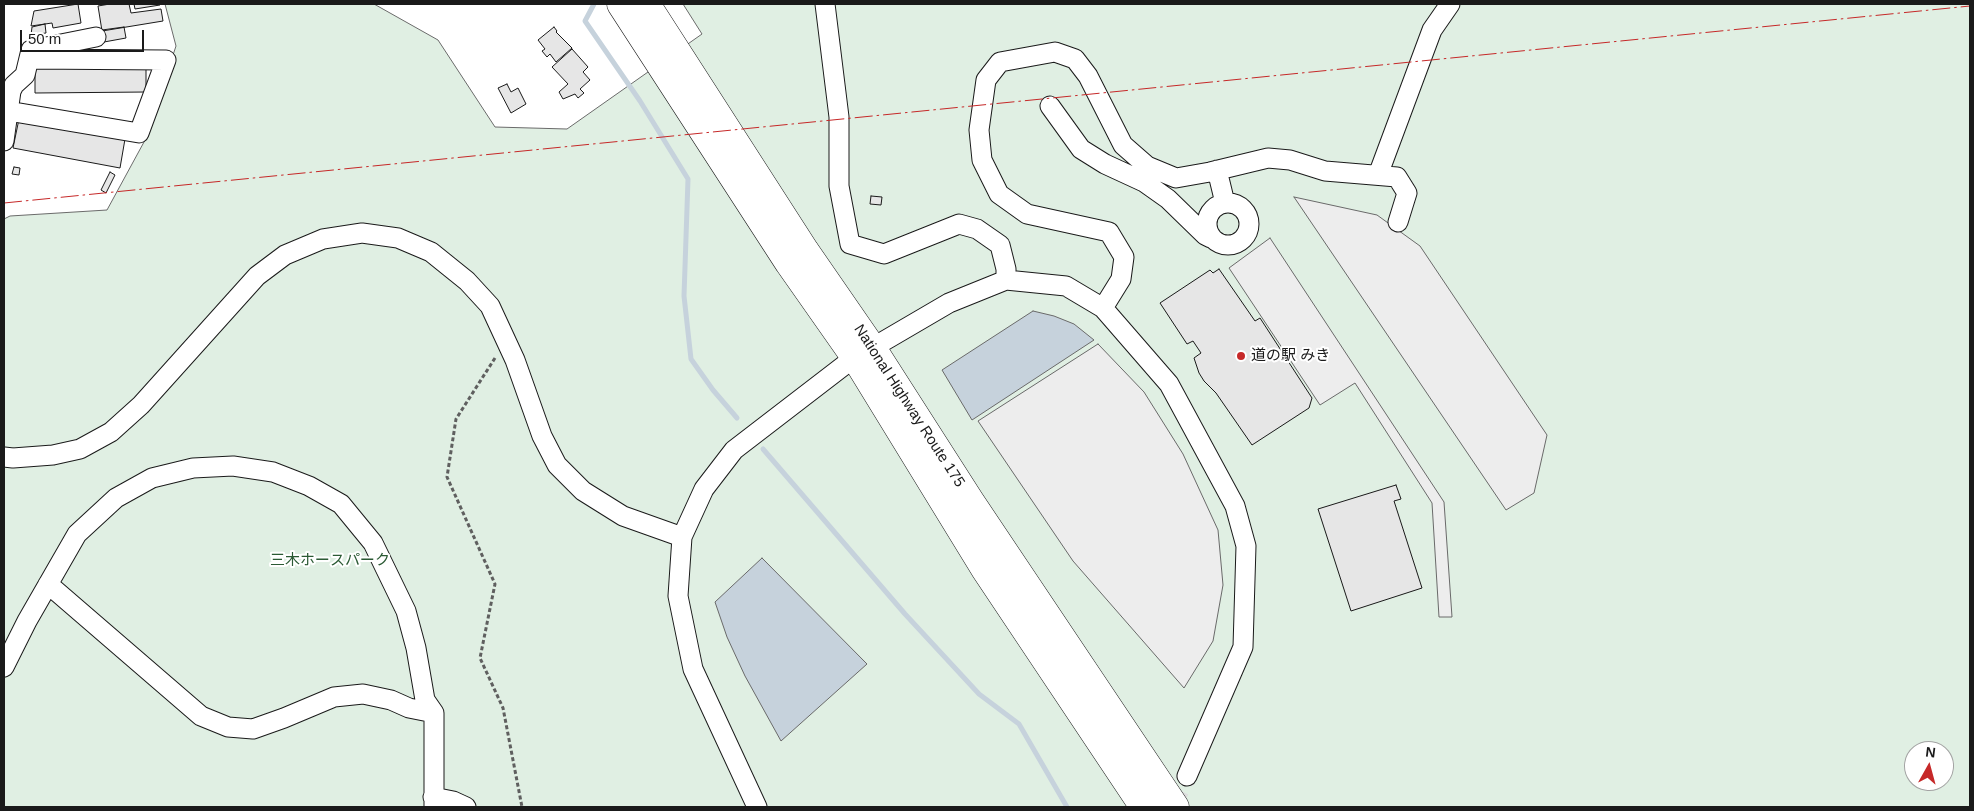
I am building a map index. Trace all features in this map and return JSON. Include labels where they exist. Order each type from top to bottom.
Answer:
[{"type":"highway","name":"National Highway Route 175","points":[[621,4],[789,264],[863,352],[970,501],[1175,807]]},
{"type":"highway","name":"National Highway Route 175","points":[[646,4],[800,243],[985,569],[1144,807]]},
{"type":"street","points":[[825,4],[839,117],[839,186],[850,244],[884,254],[959,224],[977,228],[1000,244],[1006,269],[1006,280]]},
{"type":"street","points":[[1378,175],[1432,30],[1450,4]]},
{"type":"street","points":[[4,141],[11,91],[9,81],[25,75],[31,50],[96,38]]},
{"type":"street","points":[[1103,308],[1121,279],[1124,257],[1109,232],[1027,214],[999,194],[982,160],[979,130],[986,80],[1000,62],[1055,52],[1075,60],[1088,76],[1123,145],[1147,166],[1176,178],[1268,158],[1290,160],[1324,171],[1397,177],[1407,193],[1398,222]]},
{"type":"street","points":[[8,111],[139,134],[166,60],[29,60]]},
{"type":"street","points":[[1050,106],[1081,149],[1105,164],[1144,182],[1168,198],[1205,235],[1224,246],[1231,246],[1244,240],[1250,227],[1248,214],[1238,205],[1225,203],[1218,205],[1208,217],[1208,231],[1211,238]]},
{"type":"street","points":[[1218,170],[1225,203]]},
{"type":"street","points":[[4,457],[43,456],[80,449],[111,432],[141,405],[257,276],[285,255],[323,239],[362,233],[398,238],[431,252],[467,281],[490,306],[508,346],[542,436],[557,465],[583,491],[623,516],[682,537]]},
{"type":"street","points":[[757,807],[693,668],[678,596],[682,537],[704,489],[734,450],[863,352],[949,303],[1006,280],[1066,286],[1103,308],[1168,384],[1235,506],[1246,546],[1243,647],[1187,776]]},
{"type":"street","points":[[4,667],[27,620],[77,534],[116,498],[152,478],[193,468],[233,466],[273,472],[309,486],[341,504],[374,543],[406,611],[416,648],[425,700],[434,713],[434,802],[453,801],[466,807]]},
{"type":"street","points":[[48,584],[201,716],[228,727],[253,729],[334,697],[363,694],[391,700],[408,708],[434,713]]},
{"type":"path","points":[[508,346],[497,355],[456,419],[447,477],[495,584],[480,658],[503,708],[522,807]]},
{"type":"green space","name":"三木ホースパーク","points":[[165,4],[374,4],[438,40],[495,127],[567,129],[702,34],[683,4],[1970,4],[1970,807],[4,807],[4,219],[10,216],[107,210],[144,142],[176,46]]},
{"type":"shaded area","points":[[1294,197],[1377,215],[1420,246],[1547,435],[1534,493],[1506,510]]},
{"type":"shaded area","points":[[1270,238],[1444,502],[1452,617],[1439,617],[1432,503],[1355,383],[1320,405],[1229,268]]},
{"type":"shaded area","points":[[1033,311],[1054,316],[1074,324],[1094,340],[972,420],[942,370]]},
{"type":"shaded area","points":[[1098,344],[1144,392],[1183,454],[1218,530],[1223,585],[1213,641],[1184,688],[1073,561],[978,421]]},
{"type":"shaded area","points":[[762,558],[867,664],[781,741],[745,676],[727,637],[715,602]]},
{"type":"building","points":[[78,4],[81,23],[53,28],[52,23],[31,26],[34,11]]},
{"type":"building","points":[[129,4],[131,13],[161,9],[163,21],[102,31],[98,6]]},
{"type":"building","points":[[134,4],[159,4],[160,5],[135,9]]},
{"type":"building","points":[[45,24],[46,33],[31,35],[32,27]]},
{"type":"building","points":[[124,27],[126,38],[104,42],[102,30]]},
{"type":"building","points":[[554,27],[556,32],[572,48],[556,62],[550,54],[547,57],[542,51],[545,49],[538,40]]},
{"type":"building","points":[[572,49],[588,67],[583,72],[590,80],[580,89],[584,93],[578,98],[575,94],[563,99],[559,92],[568,84],[552,67]]},
{"type":"building","points":[[35,68],[146,68],[146,92],[35,93]]},
{"type":"building","points":[[507,84],[511,92],[518,88],[526,104],[511,113],[498,88]]},
{"type":"building","points":[[19,119],[125,139],[120,168],[13,148]]},
{"type":"building","points":[[14,167],[20,168],[19,175],[12,174]]},
{"type":"building","points":[[110,172],[115,175],[106,193],[101,190]]},
{"type":"building","points":[[871,196],[882,197],[881,205],[870,204]]},
{"type":"building","name":"道の駅 みき","points":[[1219,269],[1255,321],[1260,318],[1312,398],[1309,408],[1252,445],[1216,393],[1199,373],[1194,358],[1201,353],[1193,341],[1187,344],[1160,303],[1210,270],[1213,273]]},
{"type":"building","points":[[1396,485],[1401,499],[1394,501],[1422,588],[1351,611],[1318,509]]},
{"type":"waterway","points":[[594,4],[585,21],[640,101],[688,179],[684,296],[691,359],[713,390],[737,418]]},
{"type":"waterway","points":[[763,449],[905,614],[979,694],[1019,724],[1067,807]]},
{"type":"tunnel","points":[[1171,807],[1187,776]]},
{"type":"power","points":[[4,203],[1970,6]]},
{"type":"place","name":"道の駅 みき","points":[[1241,356]]}]
